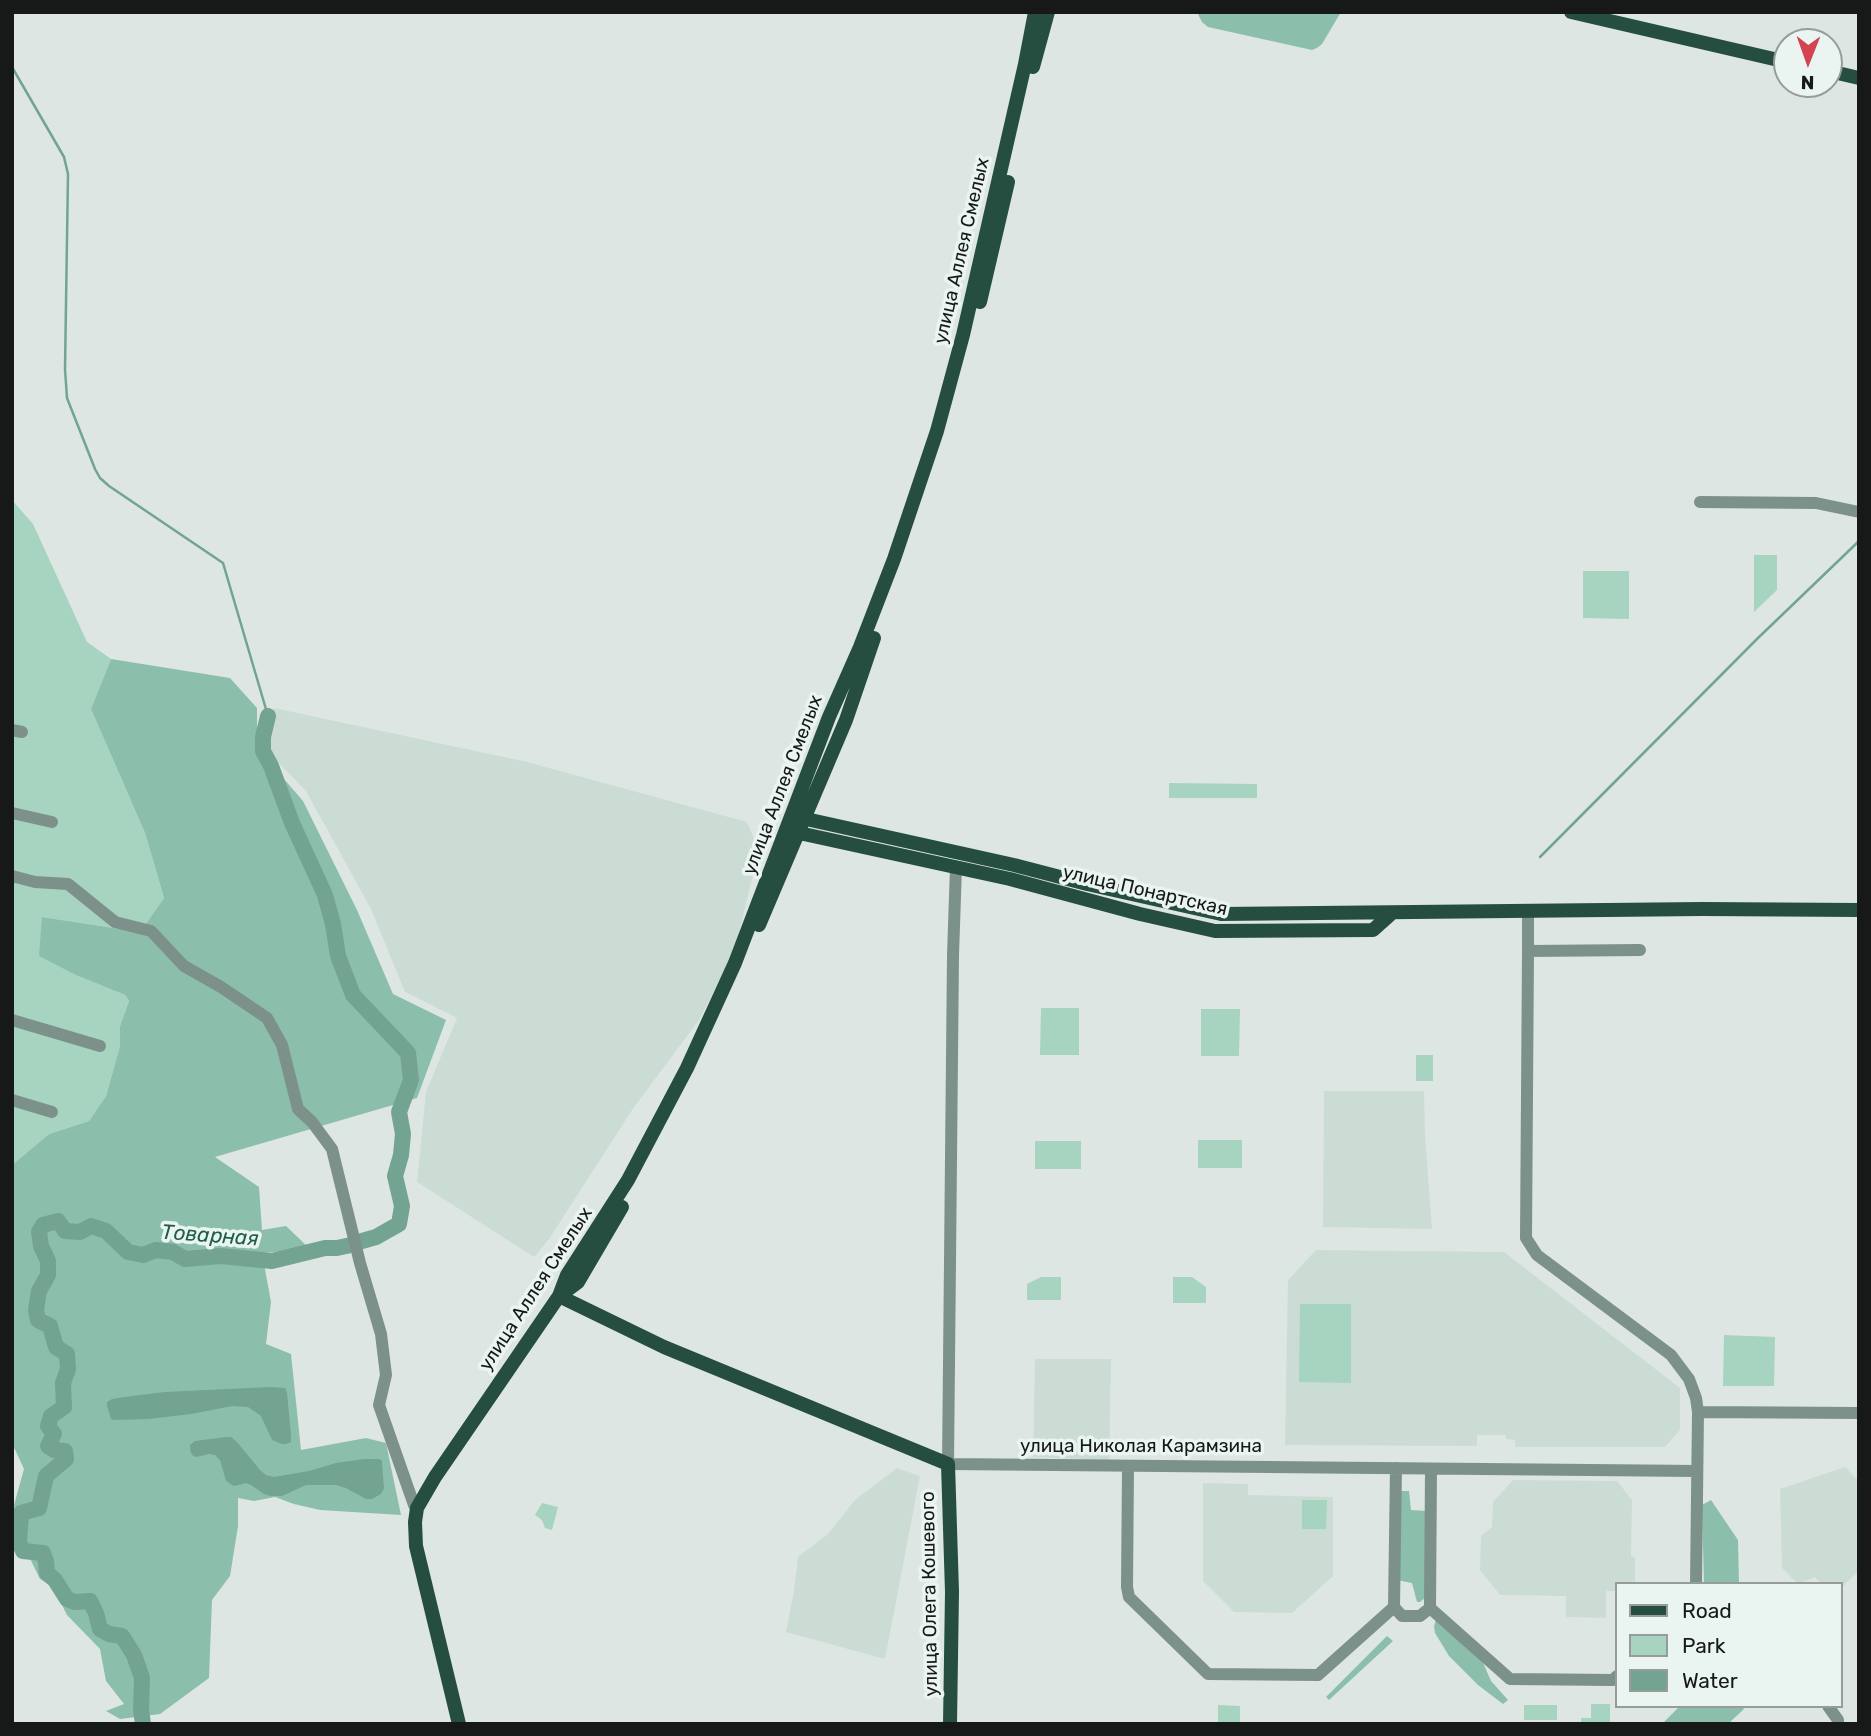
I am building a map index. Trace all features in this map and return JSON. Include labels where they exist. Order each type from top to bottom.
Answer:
[{"type":"main road","name":"улица Аллея Смелых","points":[[459,1724],[416,1546],[417,1508],[435,1477],[559,1296],[567,1275],[628,1180],[687,1068],[795,824],[829,717],[894,559],[937,431],[963,335],[1035,12]]},
{"type":"main road","points":[[795,824],[846,720],[867,654],[939,457],[985,282],[1034,62],[1048,12]]},
{"type":"main road","points":[[1571,12],[1773,59]]},
{"type":"main road","name":"улица Понартская","points":[[795,824],[956,867],[1012,872],[1140,914],[1215,931],[1373,930]]},
{"type":"main road","name":"улица Понартская","points":[[795,824],[1012,872],[1087,884],[1221,914],[1859,910]]},
{"type":"main road","points":[[1372,913],[1373,930]]},
{"type":"main road","points":[[1373,930],[1392,913]]},
{"type":"main road","name":"улица Николая Карамзина","points":[[559,1296],[664,1347],[948,1464]]},
{"type":"main road","name":"улица Олега Кошевого","points":[[948,1464],[952,1592],[950,1724]]},
{"type":"street","points":[[1700,502],[1816,503],[1859,512]]},
{"type":"street","points":[[12,813],[52,822]]},
{"type":"street","points":[[948,1464],[956,867]]},
{"type":"street","name":"улица Аллея Смелых","points":[[12,876],[35,882],[68,884],[115,922],[151,931],[184,966],[267,1018],[282,1045],[298,1109],[312,1122],[332,1149],[360,1263],[381,1334],[386,1375],[379,1405],[417,1508]]},
{"type":"street","points":[[1528,911],[1525,1238],[1537,1255],[1671,1355],[1689,1379],[1698,1412],[1696,1582]]},
{"type":"street","points":[[1528,951],[1640,950]]},
{"type":"street","points":[[12,1020],[100,1046]]},
{"type":"street","points":[[12,1100],[52,1112]]},
{"type":"street","points":[[1698,1412],[1859,1413]]},
{"type":"street","name":"улица Николая Карамзина","points":[[948,1464],[1697,1471]]},
{"type":"street","points":[[1128,1466],[1129,1597],[1208,1674],[1318,1675],[1394,1607]]},
{"type":"street","points":[[1396,1468],[1394,1607],[1402,1616],[1420,1616],[1430,1608]]},
{"type":"street","points":[[1431,1469],[1430,1608],[1510,1679],[1613,1680],[1616,1677]]},
{"type":"street","points":[[1830,1708],[1839,1720],[1838,1724]]},
{"type":"shaded area","points":[[1197,12],[1341,12],[1322,44],[1312,50],[1208,27]]},
{"type":"shaded area","points":[[111,659],[230,678],[257,708],[257,748],[303,801],[357,910],[393,994],[446,1020],[417,1098],[215,1157],[259,1187],[262,1230],[286,1226],[310,1249],[262,1253],[271,1302],[266,1344],[291,1354],[301,1450],[366,1438],[386,1443],[401,1515],[320,1510],[275,1497],[254,1501],[238,1498],[238,1526],[230,1576],[212,1600],[209,1678],[160,1714],[120,1719],[106,1711],[124,1704],[106,1681],[100,1649],[67,1615],[53,1587],[40,1579],[21,1540],[14,1505],[24,1469],[12,1443],[12,1165],[49,1134],[89,1121],[106,1096],[120,1046],[120,1026],[129,1001],[125,995],[78,976],[39,956],[42,917],[140,932],[164,898],[145,833],[91,709]]},
{"type":"shaded area","points":[[274,708],[527,762],[747,822],[759,850],[735,949],[699,1020],[634,1107],[549,1239],[534,1257],[417,1182],[426,1092],[457,1018],[405,992],[371,909],[306,791],[268,752]]},
{"type":"shaded area","points":[[1324,1091],[1424,1091],[1432,1229],[1323,1227]]},
{"type":"shaded area","points":[[1316,1250],[1504,1252],[1680,1388],[1680,1430],[1665,1447],[1515,1447],[1515,1440],[1506,1439],[1506,1435],[1477,1435],[1477,1446],[1285,1445],[1288,1280]]},
{"type":"shaded area","points":[[1035,1359],[1111,1359],[1109,1460],[1033,1457]]},
{"type":"shaded area","points":[[1845,1467],[1859,1481],[1859,1571],[1843,1586],[1843,1582],[1819,1582],[1815,1577],[1796,1582],[1782,1568],[1780,1489]]},
{"type":"shaded area","points":[[897,1468],[920,1476],[885,1659],[786,1632],[798,1557],[828,1534],[855,1500]]},
{"type":"shaded area","points":[[1513,1480],[1617,1481],[1632,1500],[1631,1556],[1635,1557],[1635,1582],[1616,1582],[1616,1591],[1606,1591],[1606,1618],[1566,1617],[1566,1596],[1500,1595],[1480,1570],[1481,1536],[1492,1527],[1493,1502]]},
{"type":"shaded area","points":[[1203,1483],[1248,1484],[1248,1495],[1333,1497],[1333,1576],[1292,1613],[1234,1612],[1203,1581]]},
{"type":"shaded area","points":[[1400,1491],[1409,1491],[1411,1510],[1427,1511],[1425,1598],[1420,1602],[1417,1602],[1412,1583],[1397,1580]]},
{"type":"shaded area","points":[[1711,1500],[1738,1540],[1739,1582],[1704,1582],[1702,1505]]},
{"type":"shaded area","points":[[1436,1620],[1481,1658],[1491,1681],[1508,1700],[1503,1704],[1478,1685],[1449,1656],[1435,1633]]},
{"type":"shaded area","points":[[1387,1636],[1393,1641],[1329,1700],[1326,1697]]},
{"type":"shaded area","points":[[1678,1708],[1744,1709],[1728,1724],[1662,1724]]},
{"type":"green space","points":[[12,500],[33,524],[87,642],[111,659],[91,709],[145,833],[164,898],[140,932],[42,917],[78,976],[125,995],[129,1001],[120,1026],[120,1046],[106,1096],[89,1121],[49,1134],[12,1165]]},
{"type":"green space","points":[[1754,555],[1777,555],[1777,590],[1754,612]]},
{"type":"green space","points":[[1583,571],[1629,571],[1629,619],[1583,618]]},
{"type":"green space","points":[[1169,783],[1257,784],[1257,798],[1169,798]]},
{"type":"green space","points":[[1041,1008],[1079,1008],[1079,1055],[1040,1055]]},
{"type":"green space","points":[[1201,1009],[1240,1009],[1239,1056],[1201,1056]]},
{"type":"green space","points":[[1416,1055],[1433,1055],[1433,1081],[1416,1081]]},
{"type":"green space","points":[[1198,1140],[1242,1140],[1242,1168],[1198,1168]]},
{"type":"green space","points":[[1035,1141],[1081,1141],[1081,1169],[1035,1169]]},
{"type":"green space","points":[[1041,1277],[1061,1277],[1061,1300],[1027,1300],[1027,1284]]},
{"type":"green space","points":[[1173,1277],[1192,1277],[1206,1287],[1206,1303],[1173,1303]]},
{"type":"green space","points":[[1300,1304],[1351,1304],[1351,1383],[1299,1382]]},
{"type":"green space","points":[[1724,1335],[1775,1337],[1774,1386],[1723,1386]]},
{"type":"green space","points":[[1302,1500],[1327,1500],[1326,1529],[1302,1529]]},
{"type":"green space","points":[[542,1503],[558,1507],[552,1530],[545,1528],[542,1520],[535,1515]]},
{"type":"green space","points":[[1591,1704],[1610,1704],[1610,1724],[1581,1724],[1581,1718],[1591,1718]]},
{"type":"green space","points":[[1218,1705],[1240,1706],[1240,1724],[1218,1724]]},
{"type":"green space","points":[[1524,1705],[1557,1705],[1557,1720],[1524,1720]]},
{"type":"water","points":[[285,1388],[287,1393],[291,1442],[287,1444],[272,1440],[261,1416],[248,1407],[232,1406],[149,1419],[114,1420],[111,1419],[107,1406],[107,1402],[112,1399],[165,1392]]},
{"type":"water","points":[[226,1437],[237,1442],[266,1475],[274,1477],[336,1463],[379,1459],[382,1461],[384,1488],[381,1494],[366,1499],[336,1485],[306,1485],[282,1496],[264,1494],[246,1483],[234,1486],[226,1481],[220,1460],[215,1455],[196,1457],[190,1450],[190,1445],[195,1441]]},
{"type":"waterway","points":[[12,67],[64,157],[68,174],[65,369],[67,398],[95,469],[109,486],[223,563],[268,716]]},
{"type":"waterway","points":[[1540,857],[1758,638],[1859,541]]},
{"type":"waterway","name":"Товарная","points":[[268,716],[263,751],[325,895],[338,956],[353,995],[408,1053],[411,1080],[399,1112],[403,1134],[395,1176],[402,1206],[399,1224],[376,1237],[362,1241]]},
{"type":"waterway","name":"Товарная","points":[[143,1724],[142,1678],[134,1655],[122,1636],[100,1629],[90,1601],[75,1602],[67,1599],[47,1573],[43,1553],[23,1551],[19,1542],[21,1513],[39,1508],[46,1476],[66,1459],[65,1451],[54,1450],[48,1446],[54,1434],[48,1426],[51,1416],[64,1407],[63,1383],[68,1369],[67,1354],[56,1347],[50,1326],[38,1320],[36,1310],[39,1291],[48,1275],[48,1261],[41,1246],[39,1232],[43,1225],[58,1221],[65,1231],[80,1232],[91,1226],[106,1231],[128,1252],[143,1255],[156,1250],[173,1252],[185,1259],[221,1256],[272,1261],[325,1248],[351,1245]]}]
